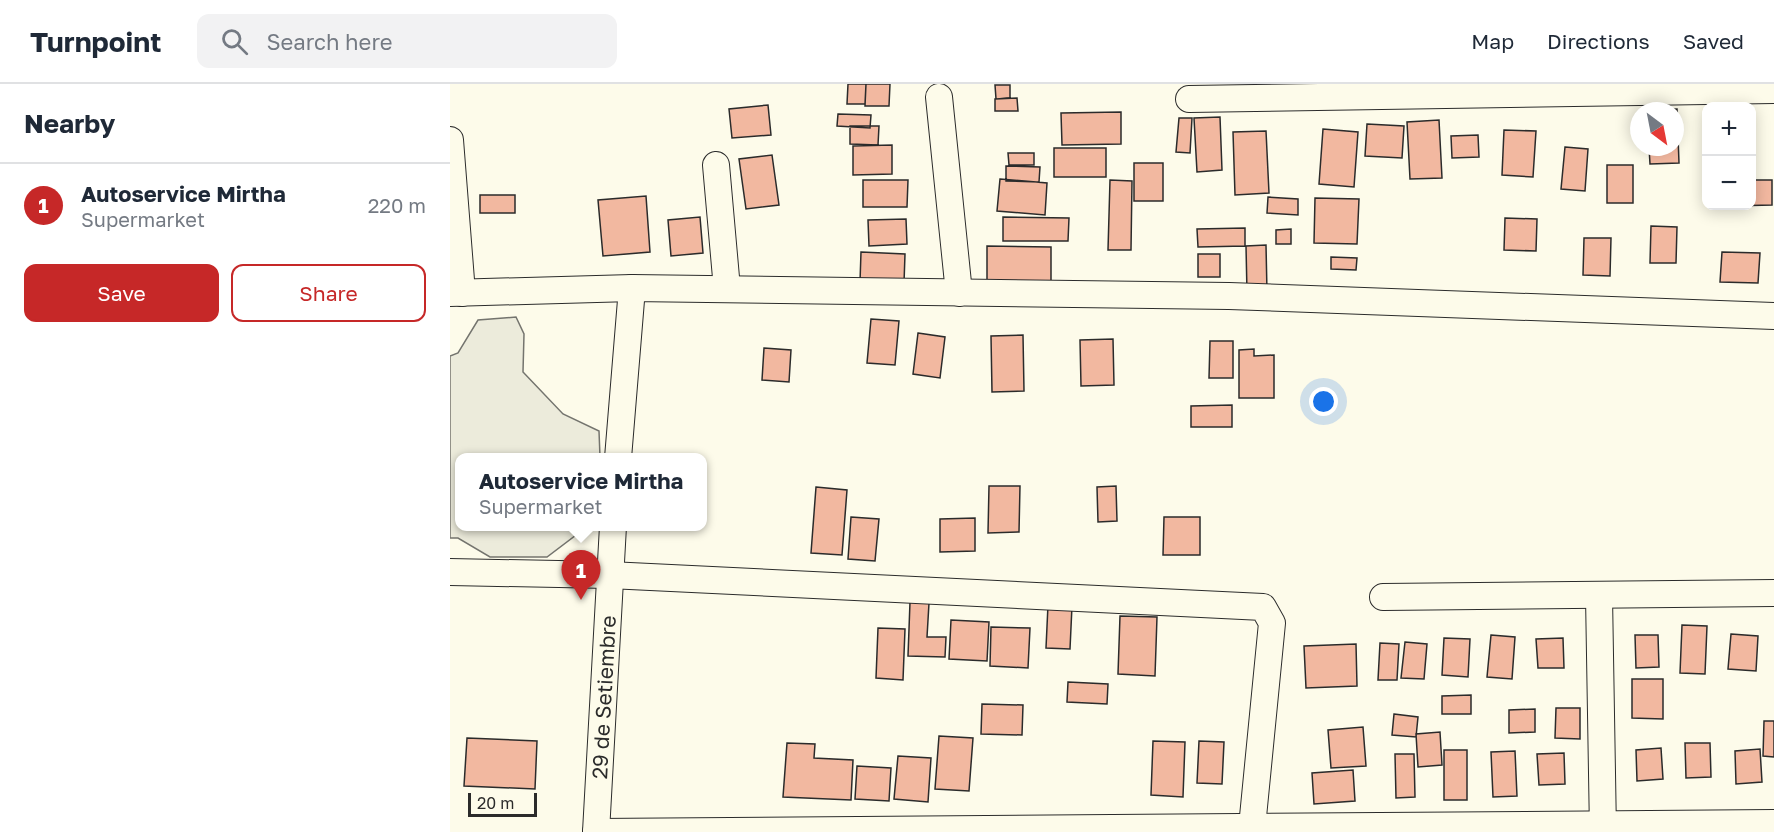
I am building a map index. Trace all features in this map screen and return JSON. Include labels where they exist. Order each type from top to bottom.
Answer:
[{"type":"street","points":[[1190,99],[1774,90]]},
{"type":"street","points":[[939,97],[959,292]]},
{"type":"street","points":[[450,140],[456,293],[632,288],[1229,296],[1774,316]]},
{"type":"street","points":[[716,165],[727,289]]},
{"type":"street","points":[[618,453],[632,288]]},
{"type":"street","name":"29 de Setiembre","points":[[596,832],[613,531]]},
{"type":"street","points":[[450,572],[609,575],[1263,607],[1272,623],[1252,827]]},
{"type":"street","points":[[1383,597],[1774,593]]},
{"type":"street","points":[[1599,596],[1603,828]]},
{"type":"street","points":[[596,832],[1252,827],[1310,830],[1774,824]]},
{"type":"shaded area","points":[[516,317],[524,334],[523,372],[563,414],[599,431],[600,453],[455,453],[455,531],[578,531],[576,535],[547,557],[490,557],[458,538],[450,538],[450,356],[458,353],[478,320]]},
{"type":"building","points":[[848,84],[866,84],[865,104],[847,104]]},
{"type":"building","points":[[866,84],[890,84],[889,106],[865,106]]},
{"type":"building","points":[[995,85],[1010,85],[1010,98],[996,99]]},
{"type":"building","points":[[1017,98],[1018,111],[995,111],[995,99]]},
{"type":"building","points":[[768,105],[771,135],[732,138],[729,109]]},
{"type":"building","points":[[1121,112],[1121,144],[1062,145],[1061,113]]},
{"type":"building","points":[[838,114],[871,115],[870,128],[837,126]]},
{"type":"building","points":[[1220,117],[1222,170],[1197,172],[1194,118]]},
{"type":"building","points":[[1179,118],[1192,118],[1190,153],[1176,152]]},
{"type":"building","points":[[1439,120],[1442,178],[1410,179],[1407,122]]},
{"type":"building","points":[[1367,124],[1404,126],[1402,158],[1365,156]]},
{"type":"building","points":[[850,126],[879,126],[878,145],[850,144]]},
{"type":"building","points":[[1323,129],[1358,132],[1354,187],[1319,184]]},
{"type":"building","points":[[1504,130],[1536,131],[1533,177],[1502,175]]},
{"type":"building","points":[[1266,131],[1269,193],[1235,195],[1233,132]]},
{"type":"building","points":[[1478,135],[1479,157],[1452,158],[1451,136]]},
{"type":"building","points":[[892,145],[892,174],[853,175],[853,146]]},
{"type":"building","points":[[1565,147],[1588,149],[1585,191],[1561,189]]},
{"type":"building","points":[[1054,148],[1106,148],[1106,177],[1054,177]]},
{"type":"building","points":[[1008,153],[1034,153],[1034,165],[1009,165]]},
{"type":"building","points":[[772,155],[779,205],[746,209],[739,159]]},
{"type":"building","points":[[1650,156],[1679,156],[1679,163],[1650,164]]},
{"type":"building","points":[[1134,163],[1163,163],[1163,201],[1134,201]]},
{"type":"building","points":[[1607,165],[1633,165],[1633,203],[1607,203]]},
{"type":"building","points":[[1006,166],[1040,167],[1039,182],[1006,181]]},
{"type":"building","points":[[1000,179],[1047,183],[1045,215],[997,211]]},
{"type":"building","points":[[863,180],[908,180],[907,207],[863,207]]},
{"type":"building","points":[[1110,180],[1132,181],[1131,250],[1108,250]]},
{"type":"building","points":[[1756,180],[1772,180],[1772,205],[1756,205]]},
{"type":"building","points":[[480,195],[515,195],[515,213],[480,213]]},
{"type":"building","points":[[646,196],[650,252],[603,256],[598,200]]},
{"type":"building","points":[[1268,197],[1298,199],[1298,215],[1267,213]]},
{"type":"building","points":[[1315,198],[1359,199],[1357,244],[1314,243]]},
{"type":"building","points":[[700,217],[703,253],[671,256],[668,220]]},
{"type":"building","points":[[1003,217],[1069,218],[1068,241],[1003,241]]},
{"type":"building","points":[[1505,218],[1537,219],[1536,251],[1504,250]]},
{"type":"building","points":[[906,219],[907,244],[869,246],[868,220]]},
{"type":"building","points":[[1651,226],[1677,227],[1676,263],[1650,263]]},
{"type":"building","points":[[1245,228],[1245,246],[1198,247],[1197,229]]},
{"type":"building","points":[[1291,229],[1291,244],[1276,244],[1276,230]]},
{"type":"building","points":[[1584,238],[1611,238],[1610,276],[1583,275]]},
{"type":"building","points":[[1266,245],[1267,292],[1247,293],[1246,246]]},
{"type":"building","points":[[987,246],[1051,247],[1051,283],[987,282]]},
{"type":"building","points":[[861,252],[905,254],[904,283],[860,282]]},
{"type":"building","points":[[1722,252],[1760,253],[1758,283],[1720,282]]},
{"type":"building","points":[[1198,254],[1220,254],[1220,277],[1198,277]]},
{"type":"building","points":[[1331,257],[1357,258],[1356,270],[1331,269]]},
{"type":"building","points":[[871,319],[899,321],[895,365],[867,363]]},
{"type":"building","points":[[918,333],[945,337],[940,378],[913,374]]},
{"type":"building","points":[[1023,335],[1024,391],[992,392],[991,336]]},
{"type":"building","points":[[1113,339],[1114,385],[1081,386],[1080,340]]},
{"type":"building","points":[[1210,341],[1233,341],[1233,378],[1209,378]]},
{"type":"building","points":[[764,348],[791,350],[789,382],[762,380]]},
{"type":"building","points":[[1254,349],[1254,356],[1274,355],[1274,398],[1239,398],[1239,350]]},
{"type":"building","points":[[1232,405],[1232,427],[1191,427],[1191,406]]},
{"type":"building","points":[[989,486],[1020,486],[1019,532],[988,533]]},
{"type":"building","points":[[1116,486],[1117,521],[1098,522],[1097,487]]},
{"type":"building","points":[[816,487],[847,490],[842,555],[811,553]]},
{"type":"building","points":[[851,517],[879,519],[875,561],[848,559]]},
{"type":"building","points":[[1164,517],[1200,517],[1200,555],[1163,555]]},
{"type":"building","points":[[975,518],[975,551],[940,552],[940,519]]},
{"type":"building","points":[[910,602],[929,603],[927,637],[946,637],[945,657],[908,656]]},
{"type":"building","points":[[1048,605],[1072,606],[1070,649],[1046,648]]},
{"type":"building","points":[[1120,616],[1157,617],[1155,676],[1118,674]]},
{"type":"building","points":[[951,620],[989,622],[987,661],[949,659]]},
{"type":"building","points":[[1682,625],[1707,626],[1705,674],[1680,673]]},
{"type":"building","points":[[991,627],[1030,628],[1028,668],[990,666]]},
{"type":"building","points":[[878,628],[905,629],[903,680],[876,678]]},
{"type":"building","points":[[1731,634],[1758,636],[1756,671],[1728,669]]},
{"type":"building","points":[[1491,635],[1515,637],[1512,679],[1487,677]]},
{"type":"building","points":[[1635,635],[1658,635],[1659,667],[1636,668]]},
{"type":"building","points":[[1444,638],[1470,639],[1468,677],[1442,675]]},
{"type":"building","points":[[1563,638],[1564,668],[1538,668],[1536,639]]},
{"type":"building","points":[[1405,642],[1427,644],[1424,679],[1401,678]]},
{"type":"building","points":[[1380,643],[1399,644],[1397,680],[1378,680]]},
{"type":"building","points":[[1356,644],[1357,686],[1306,688],[1304,646]]},
{"type":"building","points":[[1632,679],[1663,679],[1663,719],[1632,718]]},
{"type":"building","points":[[1068,682],[1108,684],[1107,704],[1067,702]]},
{"type":"building","points":[[1471,695],[1471,714],[1442,714],[1442,696]]},
{"type":"building","points":[[982,704],[1023,705],[1022,735],[981,734]]},
{"type":"building","points":[[1556,708],[1580,708],[1580,739],[1555,738]]},
{"type":"building","points":[[1535,709],[1535,732],[1509,733],[1509,710]]},
{"type":"building","points":[[1394,714],[1418,717],[1416,737],[1392,735]]},
{"type":"building","points":[[1764,721],[1774,721],[1774,757],[1763,756]]},
{"type":"building","points":[[1363,727],[1366,766],[1331,768],[1328,730]]},
{"type":"building","points":[[1440,732],[1442,765],[1418,767],[1416,734]]},
{"type":"building","points":[[939,736],[973,738],[969,791],[935,789]]},
{"type":"building","points":[[467,738],[537,741],[535,789],[464,786]]},
{"type":"building","points":[[1153,741],[1185,742],[1183,797],[1151,795]]},
{"type":"building","points":[[1199,741],[1224,742],[1222,784],[1197,783]]},
{"type":"building","points":[[787,743],[815,744],[814,758],[853,760],[851,800],[783,797]]},
{"type":"building","points":[[1685,743],[1710,743],[1711,777],[1686,778]]},
{"type":"building","points":[[1661,748],[1663,779],[1637,781],[1636,750]]},
{"type":"building","points":[[1760,749],[1762,782],[1736,784],[1735,751]]},
{"type":"building","points":[[1444,750],[1467,750],[1467,800],[1444,800]]},
{"type":"building","points":[[1515,751],[1517,796],[1493,797],[1491,752]]},
{"type":"building","points":[[1564,753],[1565,784],[1539,785],[1537,754]]},
{"type":"building","points":[[1395,754],[1414,754],[1415,797],[1396,798]]},
{"type":"building","points":[[898,756],[931,758],[928,802],[894,799]]},
{"type":"building","points":[[857,766],[891,768],[889,801],[855,799]]},
{"type":"building","points":[[1353,770],[1355,801],[1314,804],[1312,773]]},
{"type":"place","name":"Autoservice Mirtha","points":[[581,600]]}]
